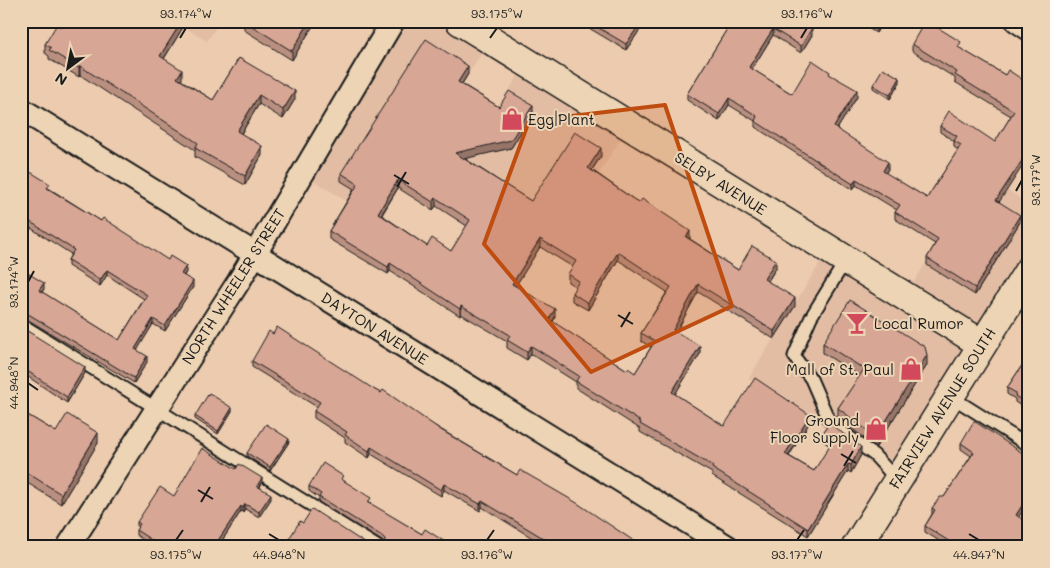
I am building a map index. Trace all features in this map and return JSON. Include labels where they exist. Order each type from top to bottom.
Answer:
[{"type":"street","name":"NORTH WHEELER STREET","points":[[68,547],[255,253],[393,21]]},
{"type":"street","name":"SELBY AVENUE","points":[[460,21],[982,344]]},
{"type":"street","points":[[1017,21],[1029,29]]},
{"type":"street","name":"DAYTON AVENUE","points":[[21,108],[728,547]]},
{"type":"street","name":"FAIRVIEW AVENUE SOUTH","points":[[856,547],[1029,270]]},
{"type":"lane","points":[[846,260],[811,317],[794,356],[811,379],[828,418],[837,428],[874,455],[898,480]]},
{"type":"lane","points":[[21,324],[378,547]]},
{"type":"lane","points":[[950,396],[1029,446]]},
{"type":"highlighted area","points":[[665,105],[732,306],[591,372],[484,244],[529,121]]},
{"type":"shaded area","points":[[175,21],[220,21],[207,41]]},
{"type":"shaded area","points":[[398,21],[462,21],[490,39],[378,220],[304,175]]},
{"type":"shaded area","points":[[527,61],[630,124],[550,252],[447,190]]},
{"type":"shaded area","points":[[981,173],[1029,204],[1029,273],[903,476],[749,378],[833,242],[909,290]]},
{"type":"building","points":[[64,21],[182,21],[160,56],[182,70],[177,78],[213,100],[239,58],[295,91],[283,110],[259,95],[237,131],[262,146],[245,176],[195,148],[198,143],[80,66],[79,68],[49,50],[51,48],[45,44],[57,24],[61,27]]},
{"type":"building","points":[[244,21],[310,21],[292,51]]},
{"type":"building","points":[[587,21],[642,21],[626,44]]},
{"type":"building","points":[[732,21],[802,21],[812,28],[801,46],[773,29],[749,67],[792,94],[812,60],[830,72],[829,74],[857,90],[834,127],[888,162],[883,171],[927,198],[961,145],[954,141],[957,136],[940,126],[949,111],[995,142],[1014,111],[955,75],[957,72],[912,44],[925,21],[961,42],[958,47],[1005,75],[1008,70],[1029,84],[1029,150],[996,200],[1020,215],[975,288],[927,258],[938,239],[895,212],[900,205],[856,179],[853,184],[755,121],[757,116],[729,98],[719,114],[687,94]]},
{"type":"building","points":[[867,21],[879,21],[876,27]]},
{"type":"building","points":[[426,39],[468,66],[458,82],[499,107],[509,91],[533,105],[511,140],[455,153],[507,186],[531,201],[575,132],[601,148],[588,168],[639,203],[642,199],[690,231],[686,237],[738,270],[752,246],[776,260],[764,279],[795,298],[774,331],[698,284],[673,330],[700,346],[672,392],[724,426],[755,378],[810,415],[785,454],[814,471],[833,440],[823,433],[829,423],[861,447],[851,465],[848,464],[808,529],[712,468],[713,466],[640,424],[641,422],[576,381],[579,376],[533,347],[531,346],[527,352],[507,340],[510,335],[461,306],[460,309],[390,263],[388,267],[329,231],[358,184],[341,173]],"holes":[[[398,180],[433,202],[436,198],[470,220],[451,251],[432,238],[427,246],[378,213]],[[540,239],[576,261],[568,274],[579,281],[572,293],[588,303],[618,252],[671,287],[641,333],[655,341],[635,373],[628,368],[627,370],[549,319],[555,309],[512,284]]]},
{"type":"building","points":[[883,68],[900,78],[890,95],[873,85]]},
{"type":"building","points":[[26,171],[50,184],[47,188],[101,221],[103,218],[168,260],[170,256],[186,266],[181,274],[193,281],[165,326],[153,319],[135,349],[147,356],[134,378],[21,311],[21,269],[44,283],[39,290],[119,340],[147,295],[107,270],[100,280],[68,260],[74,250],[29,221],[21,235],[21,175],[23,176]]},
{"type":"building","points":[[850,300],[925,347],[927,355],[876,437],[838,408],[864,369],[823,343]]},
{"type":"building","points":[[21,327],[85,367],[67,397],[21,367]]},
{"type":"building","points":[[277,327],[375,390],[381,393],[383,390],[441,430],[517,475],[520,470],[577,503],[643,547],[558,547],[482,501],[480,504],[444,484],[441,490],[371,447],[369,451],[345,435],[347,432],[314,411],[320,402],[252,361],[269,331],[273,334]]},
{"type":"building","points":[[1029,355],[1029,405],[1015,396],[1016,393],[1007,388]]},
{"type":"building","points":[[209,393],[232,408],[218,431],[195,416]]},
{"type":"building","points":[[21,411],[56,432],[67,414],[98,433],[61,494],[21,469]]},
{"type":"building","points":[[974,421],[1024,454],[1026,451],[1029,453],[1029,495],[1016,515],[1029,524],[1029,547],[958,547],[925,526],[935,510],[932,508],[940,497],[944,497],[974,452],[961,443]]},
{"type":"building","points":[[266,424],[289,439],[270,467],[247,453]]},
{"type":"building","points":[[202,448],[236,469],[239,464],[262,478],[257,486],[271,494],[259,512],[245,504],[243,508],[241,506],[217,542],[222,545],[221,547],[162,547],[136,530],[140,524],[137,522],[160,487],[174,496]]},
{"type":"building","points":[[323,463],[343,476],[341,479],[371,498],[368,502],[422,534],[425,529],[453,547],[383,547],[385,546],[385,539],[382,536],[319,497],[321,494],[309,486]]},
{"type":"building","points":[[312,509],[371,547],[284,547],[300,521],[303,523]]},
{"type":"place","name":"Egg|Plant","points":[[512,119]]},
{"type":"place","name":"Local Rumor","points":[[857,323]]},
{"type":"place","name":"Mall of St. Paul","points":[[911,369]]},
{"type":"place","name":"Ground Floor Supply","points":[[876,429]]}]
